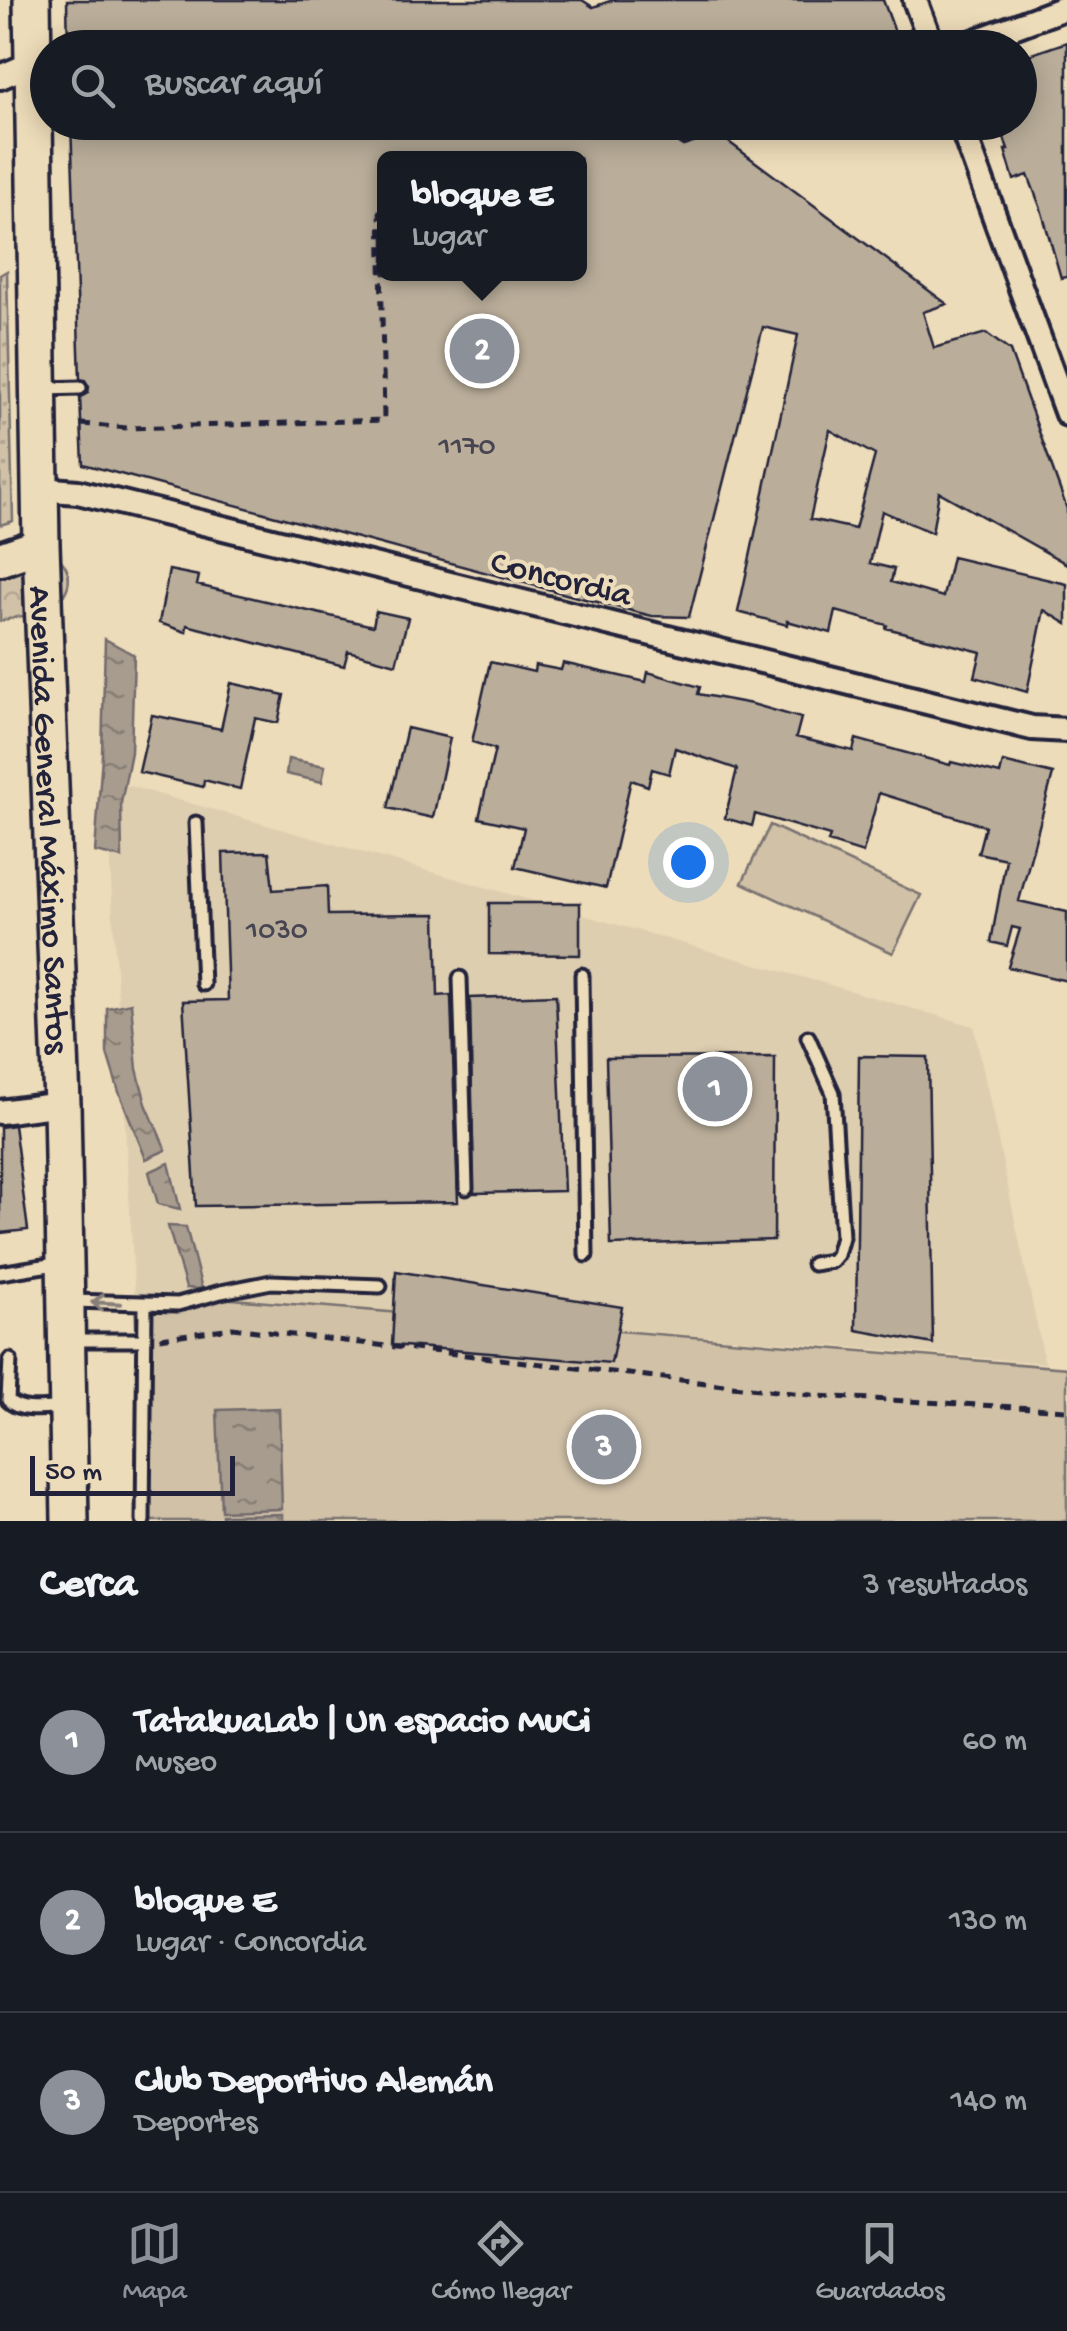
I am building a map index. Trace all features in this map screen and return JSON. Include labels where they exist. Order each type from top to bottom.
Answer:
[{"type":"main road","name":"Avenida General Máximo Santos","points":[[32,0],[32,30]]},
{"type":"main road","name":"Avenida General Máximo Santos","points":[[33,140],[41,545],[62,1104],[70,1521]]},
{"type":"street","points":[[915,0],[926,30]]},
{"type":"street","points":[[1005,30],[1067,7]]},
{"type":"street","points":[[0,77],[30,64]]},
{"type":"street","points":[[967,140],[1067,414]]},
{"type":"street","name":"Concordia","points":[[40,489],[78,492],[1032,728],[1067,730]]},
{"type":"street","points":[[0,559],[41,545]]},
{"type":"street","points":[[0,1112],[62,1104]]},
{"type":"lane","points":[[38,389],[80,388]]},
{"type":"lane","points":[[196,824],[203,984]]},
{"type":"lane","points":[[582,975],[586,1255]]},
{"type":"lane","points":[[460,978],[466,1188]]},
{"type":"lane","points":[[808,1037],[833,1093],[842,1237],[832,1261],[813,1264]]},
{"type":"lane","points":[[0,1273],[66,1263]]},
{"type":"lane","points":[[67,1301],[178,1304],[271,1282],[380,1286]]},
{"type":"lane","points":[[143,1521],[144,1305]]},
{"type":"lane","points":[[68,1340],[144,1340]]},
{"type":"lane","points":[[10,1360],[11,1405],[68,1407]]},
{"type":"path","points":[[81,424],[128,428],[384,420],[381,281]]},
{"type":"path","points":[[144,1340],[232,1328],[819,1396],[1067,1410]]},
{"type":"shaded area","points":[[105,779],[974,1026],[1045,1363],[208,1297],[135,1299]]},
{"type":"green space","points":[[7,271],[13,521],[0,525],[0,275]]},
{"type":"green space","points":[[48,557],[61,560],[69,578],[58,603],[33,620],[22,616],[0,621],[0,568]]},
{"type":"green space","points":[[770,825],[921,895],[893,953],[742,883]]},
{"type":"green space","points":[[208,1297],[1067,1368],[1067,1521],[144,1521],[135,1299]]},
{"type":"water","points":[[105,639],[134,655],[131,752],[121,803],[122,858],[95,852]]},
{"type":"water","points":[[288,759],[325,766],[322,782],[286,774]]},
{"type":"water","points":[[131,1003],[137,1069],[146,1104],[166,1150],[146,1159],[107,1053],[107,1008]]},
{"type":"water","points":[[169,1163],[180,1209],[158,1204],[149,1172]]},
{"type":"water","points":[[168,1226],[186,1227],[202,1289],[186,1288]]},
{"type":"water","points":[[279,1408],[282,1509],[221,1511],[217,1410]]},
{"type":"water","points":[[283,1514],[283,1521],[222,1521],[222,1515]]},
{"type":"building","points":[[67,0],[582,0],[593,7],[613,0],[883,0],[894,30],[68,30]]},
{"type":"building","points":[[1067,42],[1067,277],[1061,278],[1028,175],[1014,180],[1005,150],[1005,140],[1037,140],[1037,52]]},
{"type":"building","points":[[72,140],[676,140],[683,146],[702,140],[726,140],[947,304],[923,312],[934,348],[986,333],[1010,351],[1067,509],[1067,564],[939,492],[932,533],[882,511],[870,563],[894,569],[891,582],[943,597],[952,557],[1067,584],[1067,624],[1044,610],[1027,692],[975,677],[981,652],[886,628],[887,625],[836,611],[831,633],[738,612],[798,335],[763,327],[689,617],[652,616],[83,464],[80,397],[88,393],[85,380],[80,379]],"holes":[[[830,430],[875,455],[855,529],[810,519]]]},
{"type":"building","points":[[169,570],[199,576],[197,585],[373,626],[376,611],[408,618],[396,664],[348,651],[344,666],[187,625],[186,632],[159,623]]},
{"type":"building","points":[[490,662],[534,672],[535,665],[561,670],[563,663],[646,682],[648,672],[700,687],[698,694],[801,718],[796,737],[853,751],[856,739],[950,765],[951,762],[1000,774],[1003,762],[1053,774],[1019,901],[1067,912],[1067,981],[1008,967],[1020,929],[1012,927],[1007,946],[991,942],[1006,859],[978,853],[985,826],[879,793],[863,853],[828,842],[830,836],[755,814],[752,826],[725,818],[737,769],[675,748],[669,774],[652,769],[648,786],[631,780],[606,888],[515,867],[524,828],[479,818],[495,749],[472,742]]},
{"type":"building","points":[[231,683],[284,695],[278,723],[255,718],[240,789],[204,780],[203,787],[139,772],[152,715],[221,729]]},
{"type":"building","points":[[407,728],[450,738],[433,818],[388,808]]},
{"type":"building","points":[[269,852],[273,890],[327,886],[328,915],[436,914],[438,996],[451,998],[458,1202],[196,1206],[183,1001],[228,1000],[223,853]]},
{"type":"building","points":[[489,903],[580,903],[580,955],[489,954]]},
{"type":"building","points":[[556,995],[564,1191],[474,1193],[470,998]]},
{"type":"building","points":[[859,1056],[928,1057],[933,1344],[856,1330]]},
{"type":"building","points":[[775,1057],[774,1240],[611,1245],[606,1058]]},
{"type":"building","points":[[14,1125],[28,1230],[0,1233],[0,1127]]},
{"type":"building","points":[[396,1271],[622,1307],[611,1363],[392,1345]]},
{"type":"place","name":"bloque E","points":[[482,351]]},
{"type":"place","name":"TatakuaLab | Un espacio MuCi","points":[[715,1089]]},
{"type":"place","name":"Club Deportivo Alemán","points":[[604,1447]]}]
